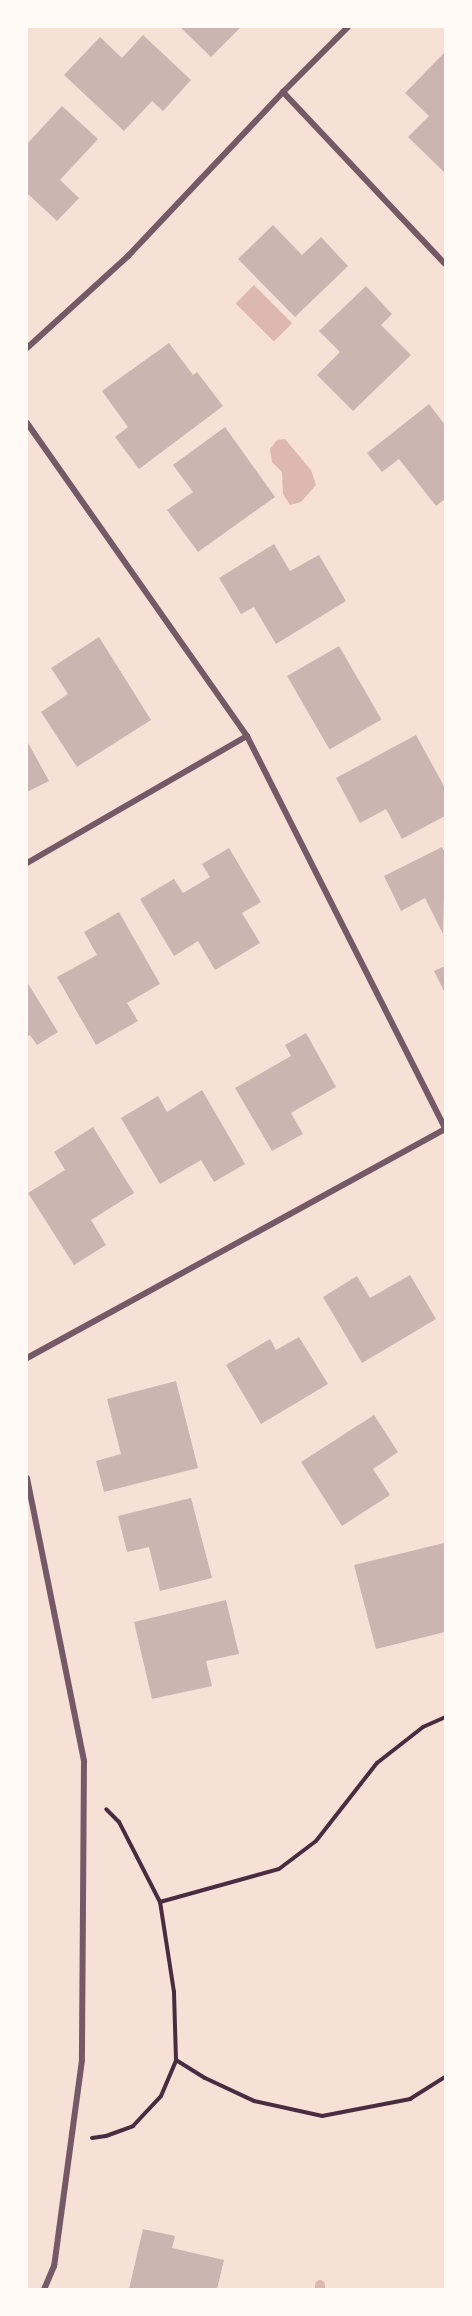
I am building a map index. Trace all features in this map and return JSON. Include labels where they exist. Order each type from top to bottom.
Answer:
[{"type":"street","points":[[27,348],[128,256],[283,92],[348,27]]},
{"type":"street","points":[[283,92],[445,264]]},
{"type":"street","points":[[27,423],[247,736],[445,1128],[27,1358]]},
{"type":"street","points":[[27,863],[247,736]]},
{"type":"street","points":[[27,1478],[84,1761],[82,2060],[54,2266],[44,2289]]},
{"type":"path","points":[[160,1902],[279,1869],[316,1841],[377,1763],[423,1726],[445,1718]]},
{"type":"path","points":[[71,2141],[106,2136],[133,2126],[161,2096],[176,2060],[174,1992],[160,1902],[119,1822],[83,1788]]},
{"type":"path","points":[[176,2060],[205,2078],[254,2101],[322,2116],[411,2099],[445,2077]]},
{"type":"shaded area","points":[[254,285],[292,323],[274,342],[236,303]]},
{"type":"shaded area","points":[[285,439],[311,470],[316,485],[301,502],[290,505],[283,494],[282,472],[272,462],[270,449],[277,440]]},
{"type":"building","points":[[180,27],[241,27],[211,57]]},
{"type":"building","points":[[143,35],[191,80],[163,111],[152,101],[124,131],[64,75],[100,37],[122,58]]},
{"type":"building","points":[[445,52],[444,172],[408,137],[429,116],[405,93]]},
{"type":"building","points":[[62,106],[98,139],[60,180],[79,198],[57,221],[27,193],[27,144]]},
{"type":"building","points":[[273,225],[302,255],[321,237],[348,266],[295,317],[238,259]]},
{"type":"building","points":[[366,286],[392,314],[381,325],[411,355],[353,411],[317,375],[340,352],[319,331]]},
{"type":"building","points":[[169,343],[193,375],[197,372],[223,406],[139,469],[115,437],[128,427],[102,391]]},
{"type":"building","points":[[429,404],[445,425],[445,499],[436,506],[399,459],[382,472],[367,453]]},
{"type":"building","points":[[225,427],[275,497],[198,552],[167,510],[193,492],[173,465]]},
{"type":"building","points":[[274,544],[290,571],[319,555],[346,601],[276,644],[254,607],[241,614],[219,578]]},
{"type":"building","points":[[99,637],[151,720],[77,767],[41,712],[68,694],[51,668]]},
{"type":"building","points":[[339,646],[382,720],[330,750],[287,676]]},
{"type":"building","points":[[416,735],[445,788],[445,816],[402,839],[386,809],[360,823],[336,778]]},
{"type":"building","points":[[27,741],[49,781],[27,792]]},
{"type":"building","points":[[442,847],[445,853],[443,934],[425,898],[401,911],[384,876]]},
{"type":"building","points":[[229,848],[261,902],[242,913],[260,943],[215,970],[198,941],[174,956],[140,899],[174,879],[183,893],[210,877],[202,864]]},
{"type":"building","points":[[119,912],[160,984],[127,1003],[138,1021],[96,1045],[57,977],[97,955],[84,932]]},
{"type":"building","points":[[445,966],[445,993],[434,971]]},
{"type":"building","points":[[27,982],[58,1032],[37,1045],[30,1035],[27,1037]]},
{"type":"building","points":[[306,1033],[336,1087],[291,1113],[303,1134],[272,1151],[235,1088],[291,1056],[285,1045]]},
{"type":"building","points":[[202,1090],[245,1164],[214,1182],[201,1160],[160,1184],[121,1118],[158,1096],[167,1112]]},
{"type":"building","points":[[93,1127],[134,1193],[91,1220],[106,1245],[74,1265],[28,1193],[65,1170],[54,1152]]},
{"type":"building","points":[[410,1275],[436,1319],[362,1363],[323,1297],[357,1276],[370,1298]]},
{"type":"building","points":[[299,1337],[328,1384],[261,1424],[226,1365],[270,1339],[276,1350]]},
{"type":"building","points":[[176,1381],[198,1468],[104,1492],[96,1461],[121,1454],[107,1399]]},
{"type":"building","points":[[374,1415],[398,1452],[373,1469],[390,1495],[342,1526],[301,1462]]},
{"type":"building","points":[[191,1498],[212,1578],[160,1591],[149,1547],[127,1552],[118,1516]]},
{"type":"building","points":[[444,1543],[445,1632],[376,1649],[354,1565]]},
{"type":"building","points":[[226,1600],[239,1654],[206,1661],[212,1686],[152,1699],[134,1622]]},
{"type":"building","points":[[143,2229],[175,2236],[172,2248],[224,2260],[217,2289],[129,2289]]}]
